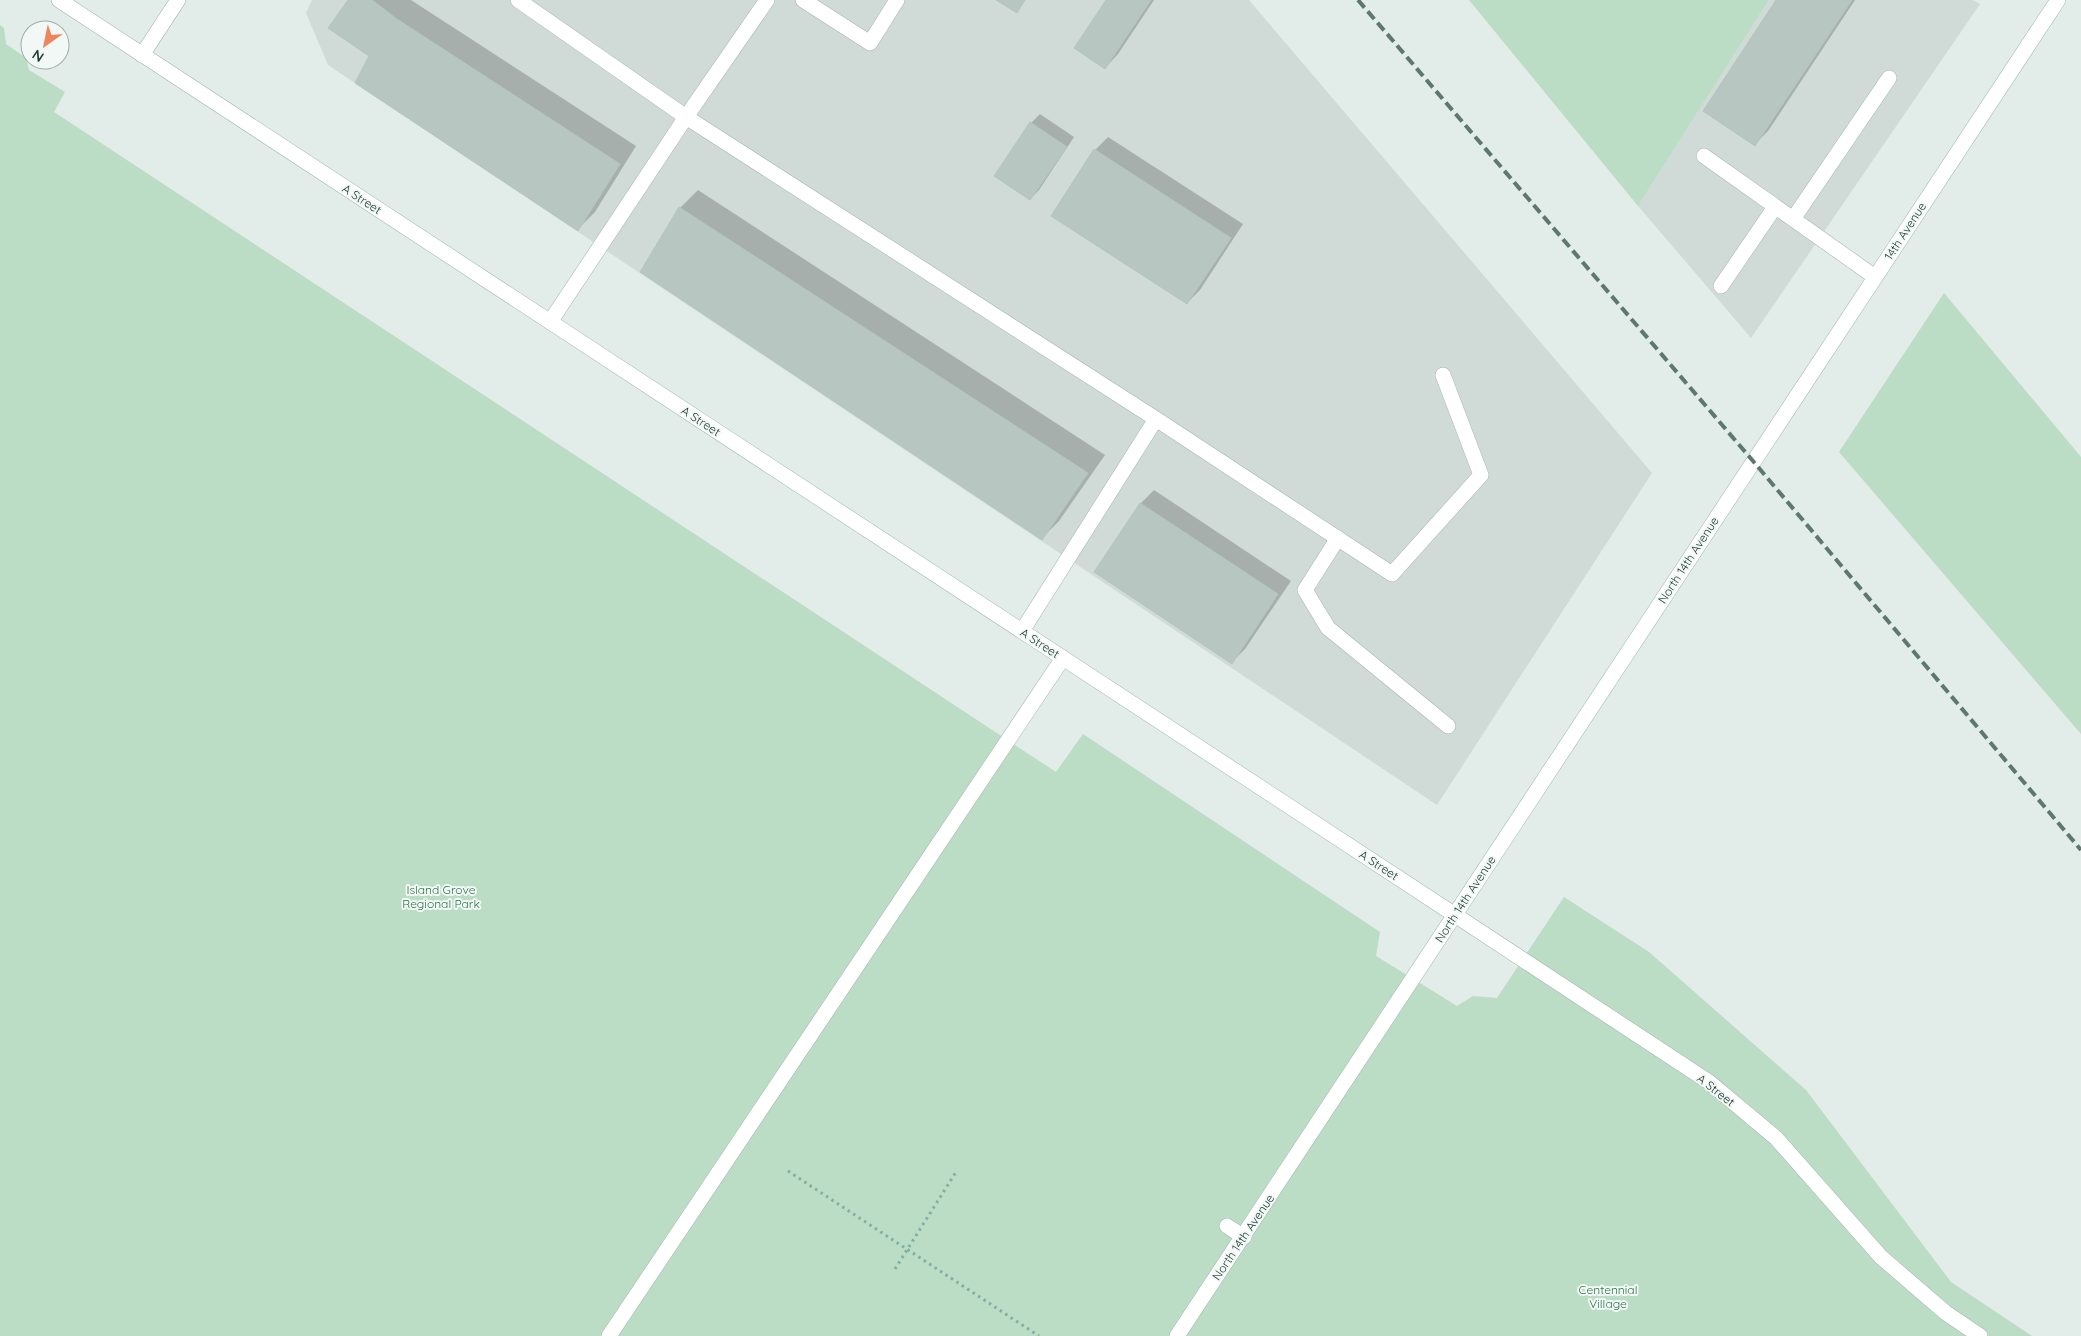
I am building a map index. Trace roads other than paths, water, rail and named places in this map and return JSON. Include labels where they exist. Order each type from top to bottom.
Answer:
[{"type":"street","name":"A Street","points":[[59,0],[1709,1082],[1776,1138],[1881,1257],[1946,1313],[1980,1336]]},
{"type":"street","points":[[142,55],[178,0]]},
{"type":"street","points":[[518,0],[686,116],[1156,419],[1392,574],[1481,475],[1443,375]]},
{"type":"street","points":[[550,322],[686,116],[767,0]]},
{"type":"street","points":[[803,0],[870,43],[897,0]]},
{"type":"street","name":"14th Avenue","points":[[1753,461],[2058,0]]},
{"type":"street","points":[[1793,219],[1889,78]]},
{"type":"street","points":[[1704,156],[1875,277]]},
{"type":"street","points":[[1721,286],[1775,207]]},
{"type":"street","points":[[1022,631],[1156,419]]},
{"type":"street","name":"North 14th Avenue","points":[[1177,1336],[1244,1237],[1753,461]]},
{"type":"street","points":[[1338,538],[1305,590],[1328,628],[1448,726]]},
{"type":"street","points":[[609,1336],[1063,658]]},
{"type":"street","points":[[1227,1226],[1244,1237]]},
{"type":"railway","points":[[1358,0],[1753,461],[2081,850]]},
{"type":"park label","name":"Island Grove Regional Park","points":[[441,896]]},
{"type":"park label","name":"Centennial Village","points":[[1608,1296]]}]
